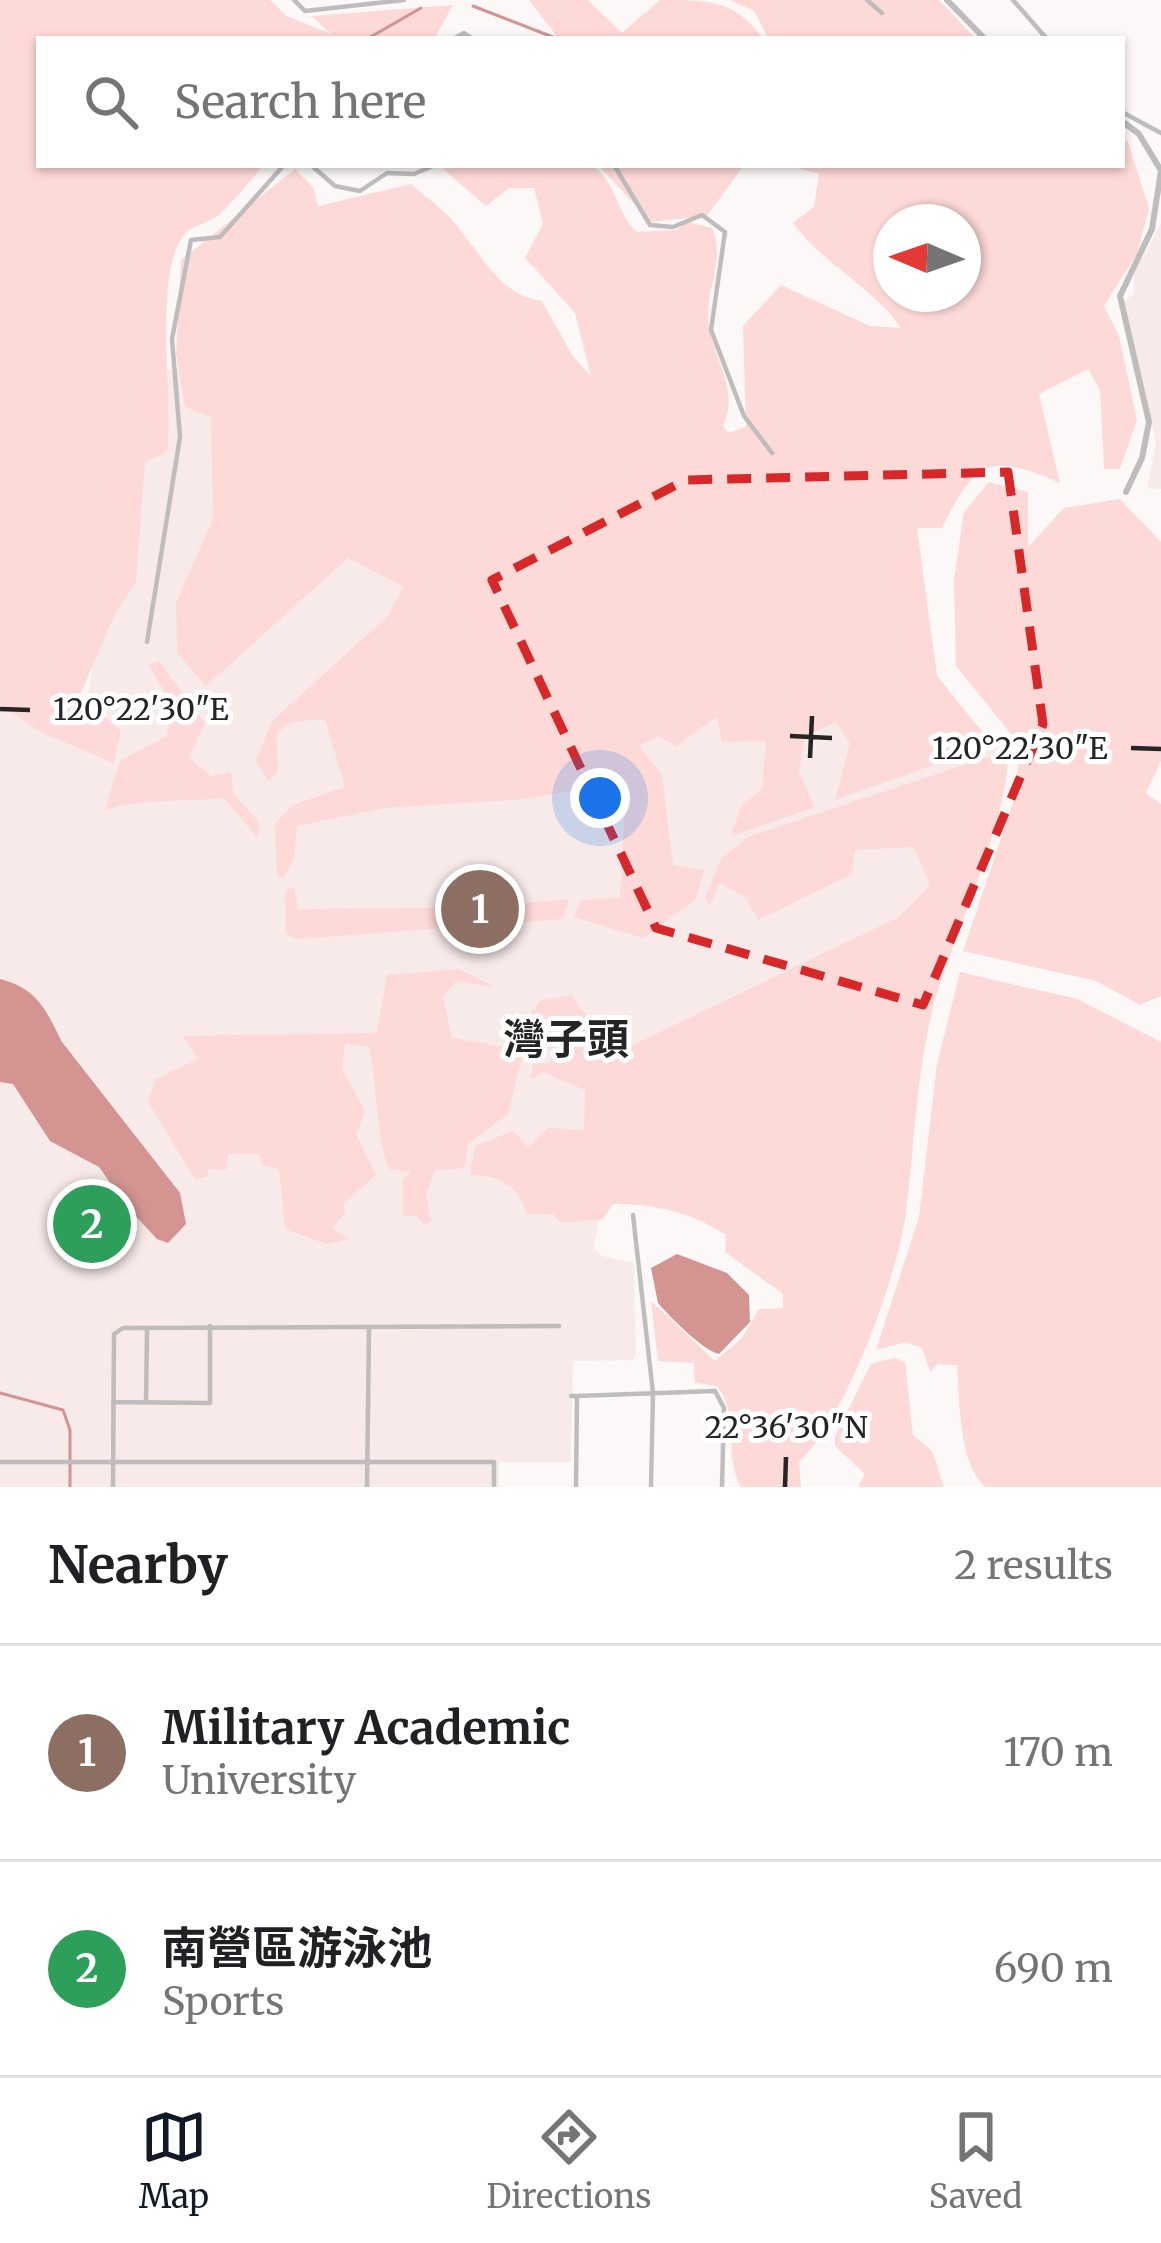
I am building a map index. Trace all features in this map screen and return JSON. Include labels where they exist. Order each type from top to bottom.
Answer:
[{"type":"street","points":[[295,0],[305,11],[404,0]]},
{"type":"street","points":[[867,0],[882,13]]},
{"type":"street","points":[[947,0],[982,36]]},
{"type":"street","points":[[1013,0],[1044,36]]},
{"type":"street","points":[[1125,114],[1161,133]]},
{"type":"street","points":[[1125,124],[1139,134],[1161,171],[1152,229],[1120,296],[1149,422],[1142,458],[1126,492]]},
{"type":"street","points":[[147,642],[179,437],[172,339],[191,240],[220,237],[281,168]]},
{"type":"street","points":[[314,168],[335,186],[361,191],[387,172],[414,174],[427,168]]},
{"type":"street","points":[[616,168],[650,225],[673,227],[702,215],[725,232],[711,331],[745,416],[772,452]]},
{"type":"street","points":[[633,1215],[653,1393],[651,1487]]},
{"type":"street","points":[[113,1402],[210,1403],[209,1326]]},
{"type":"street","points":[[113,1487],[114,1334],[209,1326],[559,1326]]},
{"type":"street","points":[[146,1402],[147,1328]]},
{"type":"street","points":[[367,1487],[369,1328]]},
{"type":"street","points":[[576,1487],[574,1396],[715,1390],[723,1400],[722,1487]]},
{"type":"street","points":[[0,1462],[494,1462],[494,1487]]},
{"type":"highlighted area","points":[[1008,472],[1043,724],[923,1005],[656,928],[492,580],[686,480]]},
{"type":"shaded area","points":[[0,0],[270,0],[287,16],[331,34],[312,16],[453,5],[436,36],[36,36],[36,168],[261,168],[220,214],[188,231],[170,271],[167,451],[145,462],[136,582],[115,614],[80,695],[121,731],[114,763],[43,733],[0,705]]},
{"type":"shaded area","points":[[529,0],[588,0],[622,33],[660,0],[707,2],[731,9],[761,36],[557,36]]},
{"type":"shaded area","points":[[730,0],[939,0],[973,36],[767,36],[754,11]]},
{"type":"shaded area","points":[[1128,142],[1149,208],[1137,254],[1104,306],[1119,336],[1137,420],[1120,469],[1104,469],[1100,390],[1088,369],[1039,394],[1060,483],[1017,467],[987,468],[965,488],[942,528],[917,528],[937,676],[992,744],[835,800],[850,743],[836,722],[805,736],[799,772],[815,807],[731,836],[741,806],[762,789],[766,741],[722,742],[717,716],[677,746],[658,736],[639,746],[662,775],[673,865],[704,870],[696,899],[643,938],[574,917],[581,900],[620,898],[625,801],[589,788],[525,799],[384,808],[297,826],[294,860],[283,878],[277,876],[275,823],[293,805],[345,787],[325,719],[291,722],[277,733],[278,773],[268,781],[256,761],[272,721],[387,617],[404,587],[348,558],[206,686],[177,653],[176,603],[213,519],[211,417],[185,407],[176,354],[181,260],[295,169],[313,187],[318,206],[411,184],[447,215],[512,290],[542,301],[572,355],[591,376],[575,313],[525,258],[543,224],[534,188],[509,188],[486,206],[444,170],[595,168],[637,232],[676,230],[687,222],[712,228],[717,251],[708,318],[727,386],[723,426],[728,433],[746,427],[743,326],[781,285],[870,326],[901,328],[889,312],[981,312],[981,204],[873,204],[873,297],[793,223],[814,207],[819,174],[798,168],[1125,168]]},
{"type":"shaded area","points":[[601,168],[742,168],[707,216],[651,222]]},
{"type":"shaded area","points":[[1161,223],[1161,489],[1147,488],[1156,442],[1124,301],[1134,294],[1134,274]]},
{"type":"shaded area","points":[[217,365],[900,625],[959,709],[1002,748],[1008,766],[970,874],[601,1206],[594,1248],[602,1256],[634,1263],[636,1354],[633,1360],[573,1361],[571,1462],[499,1462],[498,1487],[0,1487],[0,685],[85,712],[145,372]]},
{"type":"shaded area","points":[[989,482],[1028,492],[1028,547],[1064,508],[1120,499],[1161,542],[1161,761],[1146,793],[1161,804],[1161,996],[1140,1005],[1096,981],[963,951],[1015,797],[1020,745],[956,666],[954,580],[964,512]]},
{"type":"shaded area","points":[[159,661],[205,723],[189,758],[211,776],[231,772],[233,794],[259,822],[258,838],[224,798],[105,810],[120,761],[167,736],[172,705],[148,664]]},
{"type":"shaded area","points":[[1006,751],[1002,802],[928,1030],[906,1212],[881,1308],[834,1414],[799,1462],[801,1487],[741,1487],[724,1397],[717,1386],[695,1383],[694,1363],[658,1361],[651,1301],[715,1361],[742,1338],[759,1309],[783,1308],[783,1294],[725,1252],[726,1235],[687,1215],[613,1204],[603,1219],[561,1223],[553,1214],[526,1214],[506,1183],[470,1175],[475,1146],[513,1131],[528,1147],[548,1128],[584,1130],[585,1090],[543,1072],[531,1079],[533,1064],[549,1063],[553,1054],[525,1021],[540,1001],[571,995],[589,1019],[619,1024],[633,1045],[899,917],[930,885],[914,847],[855,850],[852,874],[758,920],[746,898],[720,883],[709,906],[705,898],[721,859],[748,837]]},
{"type":"shaded area","points":[[294,887],[298,909],[481,907],[569,899],[563,919],[298,939],[286,934],[285,891]]},
{"type":"shaded area","points":[[459,969],[495,987],[456,981],[443,997],[452,1038],[524,1050],[508,1114],[468,1144],[465,1168],[435,1170],[426,1196],[431,1221],[425,1225],[417,1217],[403,1215],[403,1179],[412,1172],[389,1169],[369,1047],[345,1044],[342,1068],[365,1112],[356,1135],[376,1175],[343,1204],[345,1213],[332,1228],[349,1239],[327,1244],[285,1229],[279,1169],[262,1165],[259,1154],[228,1154],[226,1170],[208,1169],[207,1177],[195,1179],[148,1102],[156,1079],[198,1059],[183,1036],[377,1033],[387,975]]},
{"type":"shaded area","points":[[960,972],[1077,999],[1161,1042],[1161,1487],[985,1487],[965,1447],[957,1365],[938,1364],[930,1372],[922,1348],[905,1342],[876,1350],[919,1217],[937,1064]]},
{"type":"shaded area","points":[[0,979],[24,989],[40,1003],[62,1042],[180,1193],[186,1224],[168,1243],[157,1239],[128,1208],[99,1167],[50,1141],[13,1084],[0,1082]]},
{"type":"shaded area","points":[[89,1196],[116,1236],[95,1251],[68,1211]]},
{"type":"shaded area","points":[[677,1254],[727,1273],[749,1295],[750,1322],[719,1354],[697,1341],[658,1303],[651,1268]]},
{"type":"shaded area","points":[[894,1358],[905,1362],[913,1435],[932,1451],[944,1487],[858,1487],[865,1474],[835,1446],[835,1436],[871,1364]]},
{"type":"waterway","points":[[473,6],[550,36]]},
{"type":"waterway","points":[[372,36],[421,8]]},
{"type":"waterway","points":[[0,1393],[63,1410],[70,1430],[70,1487]]},
{"type":"place","name":"Military Academic","points":[[480,909]]},
{"type":"place","name":"南營區游泳池","points":[[92,1224]]},
{"type":"district","name":"灣子頭","points":[[566,1039]]}]
